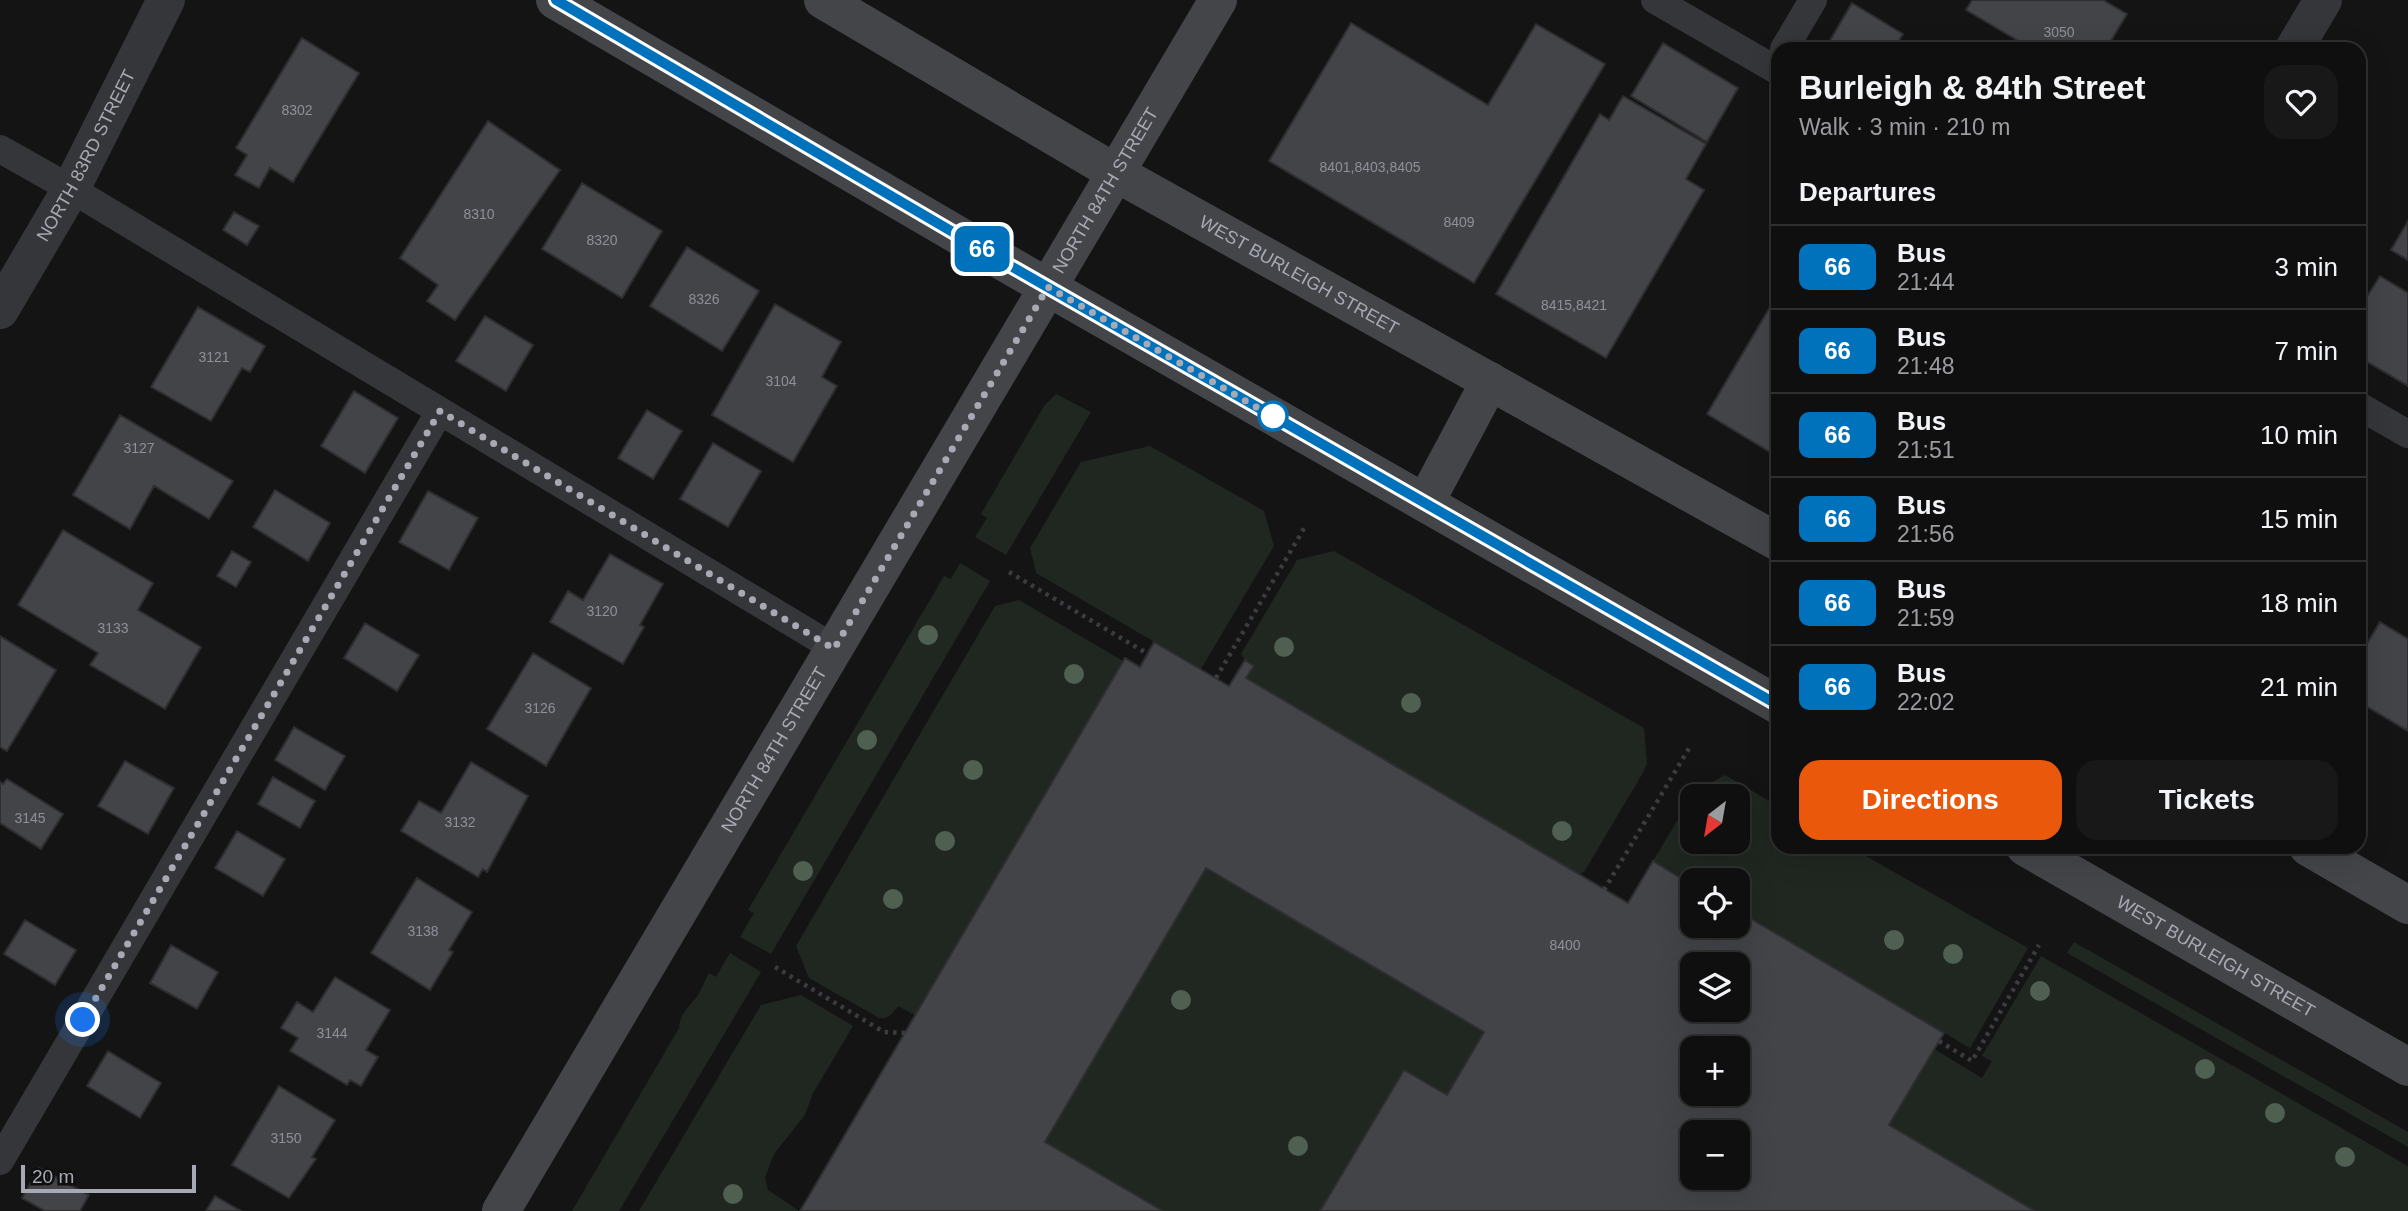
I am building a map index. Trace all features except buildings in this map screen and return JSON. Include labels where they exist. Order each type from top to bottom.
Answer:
[{"type":"main road","points":[[555,0],[1048,287],[1771,701]]},
{"type":"main road","name":"WEST BURLEIGH STREET","points":[[823,0],[1116,173],[1771,538]]},
{"type":"main road","name":"NORTH 84TH STREET","points":[[501,1211],[1218,0]]},
{"type":"main road","points":[[1425,503],[1490,382]]},
{"type":"main road","name":"WEST BURLEIGH STREET","points":[[2037,854],[2408,1067]]},
{"type":"main road","points":[[2320,854],[2408,905]]},
{"type":"street","name":"NORTH 83RD STREET","points":[[0,310],[71,189],[166,0]]},
{"type":"street","points":[[2298,42],[2323,0]]},
{"type":"lane","points":[[1655,0],[1771,58]]},
{"type":"lane","points":[[1789,42],[1813,0]]},
{"type":"lane","points":[[0,149],[71,189],[834,649]]},
{"type":"lane","points":[[2366,409],[2408,434]]},
{"type":"lane","points":[[0,1161],[440,411]]},
{"type":"path","points":[[1216,678],[1306,525]]},
{"type":"path","points":[[1009,572],[1148,654]]},
{"type":"path","points":[[1604,890],[1691,745]]},
{"type":"path","points":[[1939,1041],[1972,1061],[2039,945]]},
{"type":"path","points":[[775,967],[884,1032],[905,1033]]},
{"type":"shaded area","points":[[1056,394],[1091,412],[1006,555],[975,537],[987,518],[981,514],[1044,406]]},
{"type":"shaded area","points":[[1150,446],[1264,511],[1274,546],[1201,669],[1036,573],[1030,548],[1081,462]]},
{"type":"shaded area","points":[[1334,551],[1644,728],[1647,763],[1644,771],[1584,872],[1579,875],[1246,678],[1253,666],[1241,654],[1297,560]]},
{"type":"shaded area","points":[[960,563],[990,581],[771,954],[740,937],[754,913],[748,910],[944,576],[951,579]]},
{"type":"shaded area","points":[[1019,600],[1123,661],[915,1015],[898,1006],[888,1017],[879,1018],[809,978],[796,946],[995,606]]},
{"type":"shaded area","points":[[1725,775],[1740,784],[1710,784]]},
{"type":"shaded area","points":[[1750,790],[1771,802],[1771,854],[1862,854],[2028,948],[1970,1048],[1750,918],[1750,868],[1680,868],[1680,878],[1653,861],[1680,816],[1680,854],[1750,854]]},
{"type":"shaded area","points":[[1206,868],[1484,1032],[1447,1095],[1404,1070],[1320,1211],[1163,1211],[1045,1142]]},
{"type":"shaded area","points":[[2074,942],[2408,1132],[2408,1147],[2067,953]]},
{"type":"shaded area","points":[[730,953],[761,972],[619,1211],[572,1211],[679,1028],[684,1012],[699,993],[709,973],[716,977]]},
{"type":"shaded area","points":[[2041,956],[2408,1166],[2408,1211],[2035,1211],[1889,1125],[1934,1049],[1982,1078],[1992,1061],[1982,1056]]},
{"type":"shaded area","points":[[801,995],[853,1026],[813,1093],[805,1115],[774,1154],[765,1178],[768,1190],[799,1211],[639,1211],[761,1005]]},
{"type":"bus line","name":"66","points":[[556,0],[1016,269],[1771,701]]},
{"type":"route","points":[[83,1020],[440,411],[834,649],[1048,287],[1284,423],[1273,416]]}]
